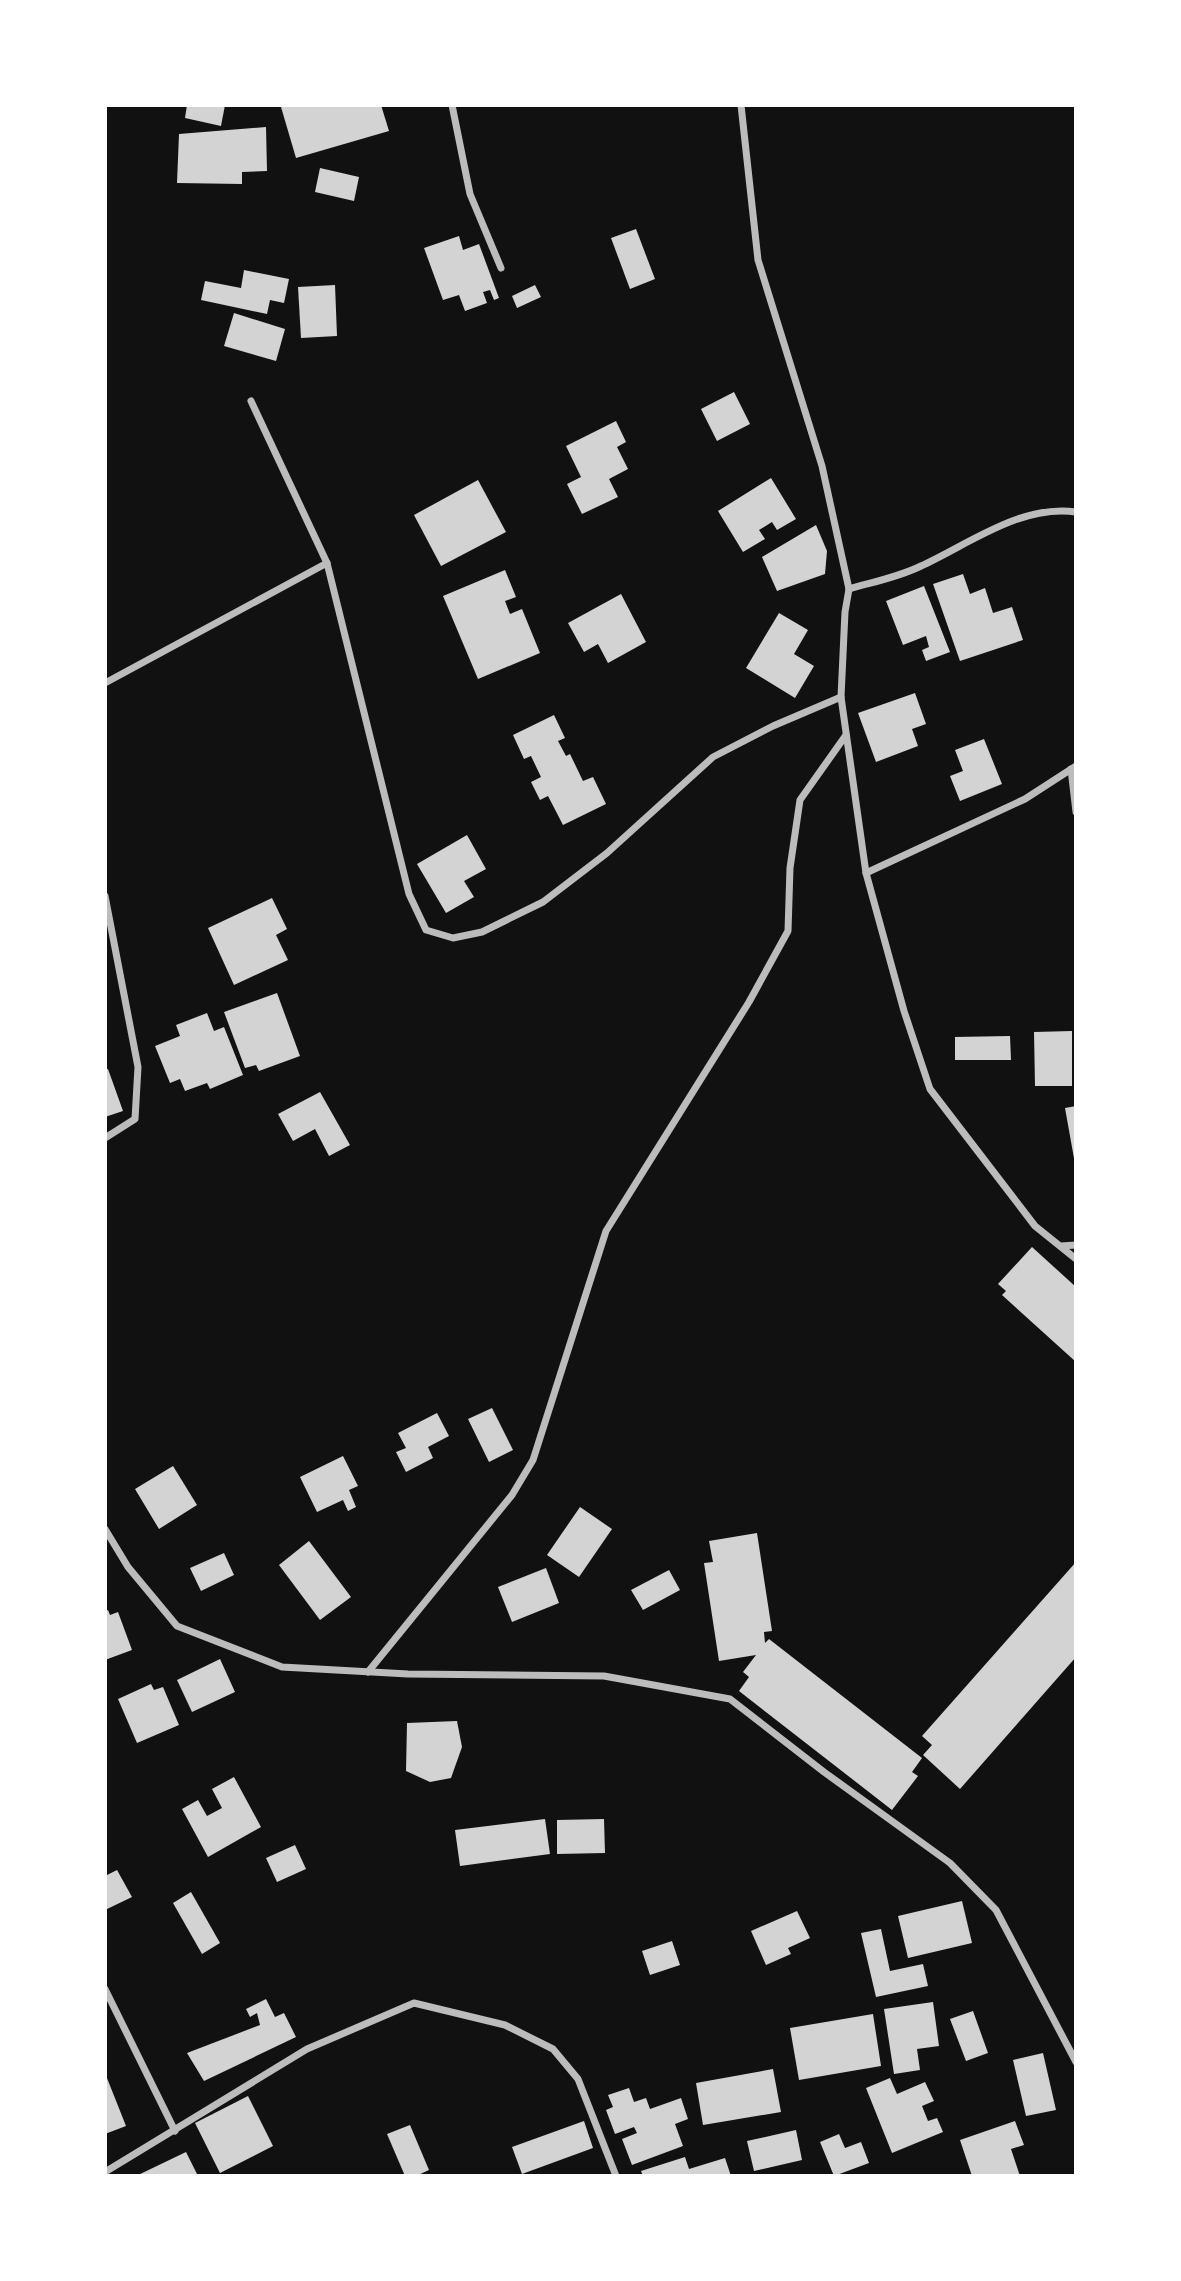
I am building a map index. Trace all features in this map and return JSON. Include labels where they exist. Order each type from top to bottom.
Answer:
[{"type":"street","points":[[452,105],[470,194],[501,268]]},
{"type":"street","points":[[741,105],[758,260],[822,466],[849,589],[841,697],[866,873],[904,1011],[930,1089],[1035,1226],[1076,1259]]},
{"type":"street","points":[[251,401],[327,563],[409,894],[426,930],[453,938],[482,932],[543,902],[607,853],[713,757],[773,726],[841,697]]},
{"type":"street","points":[[849,589],[918,568],[1011,521],[1058,509],[1076,512]]},
{"type":"street","points":[[105,683],[327,563]]},
{"type":"street","points":[[368,1672],[512,1495],[533,1460],[606,1231],[749,1002],[788,930],[790,869],[800,800],[846,735]]},
{"type":"street","points":[[866,873],[1025,799],[1074,767]]},
{"type":"street","points":[[1074,767],[1076,812]]},
{"type":"street","points":[[105,896],[138,1068],[135,1119],[105,1138]]},
{"type":"street","points":[[1060,1247],[1076,1245]]},
{"type":"street","points":[[105,1529],[128,1567],[177,1626],[282,1667],[368,1672],[604,1676],[730,1699],[824,1772],[950,1863],[996,1910],[1076,2062]]},
{"type":"street","points":[[105,1989],[175,2131]]},
{"type":"street","points":[[105,2172],[307,2049],[414,2003],[505,2025],[553,2049],[578,2079],[616,2176]]},
{"type":"building","points":[[187,105],[225,105],[221,126],[185,118]]},
{"type":"building","points":[[381,105],[389,131],[296,158],[281,107]]},
{"type":"building","points":[[266,127],[267,171],[242,172],[242,184],[177,183],[179,134]]},
{"type":"building","points":[[320,168],[359,177],[354,201],[315,192]]},
{"type":"building","points":[[636,229],[655,279],[630,289],[611,238]]},
{"type":"building","points":[[459,236],[463,250],[479,244],[499,298],[494,300],[490,290],[483,292],[487,303],[465,311],[459,295],[443,300],[424,248]]},
{"type":"building","points":[[244,270],[289,279],[284,303],[270,300],[267,314],[201,300],[205,281],[241,288]]},
{"type":"building","points":[[335,285],[337,336],[301,338],[298,287]]},
{"type":"building","points":[[535,285],[541,297],[517,308],[512,296]]},
{"type":"building","points":[[234,313],[285,329],[276,361],[224,346]]},
{"type":"building","points":[[734,392],[750,424],[717,441],[701,409]]},
{"type":"building","points":[[616,421],[626,442],[617,447],[628,469],[609,479],[618,497],[582,514],[567,484],[581,477],[566,446]]},
{"type":"building","points":[[771,478],[796,519],[777,530],[772,522],[759,530],[765,539],[743,552],[718,511]]},
{"type":"building","points":[[478,480],[506,532],[441,566],[414,515]]},
{"type":"building","points":[[816,525],[827,551],[825,574],[777,591],[762,557]]},
{"type":"building","points":[[505,570],[516,597],[505,601],[510,614],[522,609],[540,653],[478,679],[443,596]]},
{"type":"building","points":[[963,574],[970,594],[985,588],[993,613],[1012,607],[1023,640],[960,661],[933,584]]},
{"type":"building","points":[[924,586],[950,652],[926,661],[922,650],[929,647],[926,636],[903,645],[886,601]]},
{"type":"building","points":[[621,594],[646,642],[608,663],[598,644],[584,652],[568,623]]},
{"type":"building","points":[[779,613],[808,630],[794,654],[814,666],[795,698],[746,668]]},
{"type":"building","points":[[915,693],[926,724],[912,729],[918,746],[876,762],[858,713]]},
{"type":"building","points":[[554,715],[565,738],[558,741],[566,756],[570,754],[583,781],[593,777],[606,804],[563,825],[548,796],[540,800],[531,782],[541,777],[531,756],[524,759],[513,735]]},
{"type":"building","points":[[984,739],[1002,784],[960,801],[950,776],[963,771],[955,750]]},
{"type":"building","points":[[467,835],[486,869],[464,881],[474,897],[446,913],[417,864]]},
{"type":"building","points":[[272,898],[287,929],[276,935],[288,960],[234,985],[208,928]]},
{"type":"building","points":[[277,993],[300,1056],[259,1071],[256,1065],[245,1068],[224,1012]]},
{"type":"building","points":[[207,1013],[214,1031],[224,1027],[243,1075],[210,1089],[207,1083],[185,1091],[180,1079],[170,1083],[155,1046],[180,1036],[176,1025]]},
{"type":"building","points":[[1072,1031],[1072,1086],[1035,1086],[1034,1032]]},
{"type":"building","points":[[1010,1036],[1011,1060],[955,1060],[955,1037]]},
{"type":"building","points":[[108,1069],[123,1111],[105,1117],[105,1070]]},
{"type":"building","points":[[320,1092],[350,1145],[329,1156],[315,1129],[293,1141],[278,1114]]},
{"type":"building","points":[[1076,1106],[1076,1164],[1075,1164],[1065,1108]]},
{"type":"building","points":[[1032,1247],[1076,1287],[1076,1362],[1002,1295],[1006,1291],[998,1284]]},
{"type":"building","points":[[492,1408],[513,1450],[489,1462],[468,1419]]},
{"type":"building","points":[[437,1413],[449,1436],[428,1447],[433,1458],[406,1472],[396,1452],[406,1448],[398,1433]]},
{"type":"building","points":[[343,1456],[358,1486],[349,1490],[356,1507],[348,1511],[343,1500],[317,1512],[300,1477]]},
{"type":"building","points":[[173,1466],[197,1505],[159,1529],[135,1489]]},
{"type":"building","points":[[580,1507],[612,1529],[579,1577],[547,1555]]},
{"type":"building","points":[[757,1533],[772,1631],[764,1632],[765,1643],[769,1639],[922,1758],[912,1772],[918,1776],[892,1810],[739,1691],[749,1677],[743,1672],[756,1655],[719,1661],[704,1563],[713,1562],[709,1541]]},
{"type":"building","points":[[309,1541],[351,1597],[320,1620],[279,1565]]},
{"type":"building","points":[[224,1553],[234,1575],[201,1591],[190,1568]]},
{"type":"building","points":[[1076,1562],[1076,1657],[960,1789],[923,1755],[932,1745],[922,1736]]},
{"type":"building","points":[[546,1568],[559,1603],[512,1622],[498,1587]]},
{"type":"building","points":[[669,1570],[680,1590],[643,1610],[631,1590]]},
{"type":"building","points":[[108,1610],[110,1615],[118,1612],[132,1650],[105,1660],[105,1611]]},
{"type":"building","points":[[220,1659],[235,1692],[192,1712],[177,1680]]},
{"type":"building","points":[[151,1684],[154,1690],[163,1687],[179,1725],[137,1743],[118,1699]]},
{"type":"building","points":[[457,1721],[462,1747],[451,1778],[430,1782],[406,1771],[407,1723]]},
{"type":"building","points":[[234,1777],[261,1827],[208,1857],[182,1809],[198,1800],[207,1816],[222,1808],[212,1789]]},
{"type":"building","points":[[545,1819],[550,1854],[460,1866],[455,1830]]},
{"type":"building","points":[[604,1819],[605,1853],[557,1854],[557,1820]]},
{"type":"building","points":[[295,1845],[306,1869],[277,1882],[266,1858]]},
{"type":"building","points":[[117,1870],[132,1897],[105,1910],[105,1876]]},
{"type":"building","points":[[191,1892],[220,1943],[202,1954],[173,1903]]},
{"type":"building","points":[[962,1901],[972,1943],[908,1958],[898,1916]]},
{"type":"building","points":[[797,1911],[810,1938],[788,1948],[791,1954],[766,1965],[751,1931]]},
{"type":"building","points":[[881,1929],[890,1971],[923,1964],[928,1986],[876,1997],[861,1933]]},
{"type":"building","points":[[672,1941],[680,1965],[650,1975],[642,1951]]},
{"type":"building","points":[[266,1999],[275,2017],[284,2013],[296,2037],[204,2081],[187,2053],[260,2025],[257,2013],[250,2017],[246,2009]]},
{"type":"building","points":[[933,2002],[939,2046],[917,2049],[920,2070],[894,2074],[884,2009]]},
{"type":"building","points":[[973,2011],[988,2053],[966,2061],[950,2019]]},
{"type":"building","points":[[873,2014],[881,2066],[799,2080],[790,2028]]},
{"type":"building","points":[[1043,2053],[1056,2110],[1026,2116],[1013,2060]]},
{"type":"building","points":[[773,2069],[781,2112],[703,2125],[696,2083]]},
{"type":"building","points":[[105,2073],[126,2126],[105,2134]]},
{"type":"building","points":[[890,2078],[897,2094],[925,2082],[934,2101],[922,2106],[928,2121],[937,2118],[943,2132],[892,2153],[866,2088]]},
{"type":"building","points":[[629,2088],[634,2102],[646,2098],[650,2109],[681,2098],[688,2119],[675,2124],[683,2146],[632,2165],[622,2139],[637,2133],[634,2127],[615,2134],[606,2110],[613,2107],[608,2095]]},
{"type":"building","points":[[248,2096],[273,2146],[220,2173],[195,2123]]},
{"type":"building","points":[[584,2121],[593,2148],[522,2174],[512,2147]]},
{"type":"building","points":[[1015,2121],[1024,2145],[1011,2149],[1020,2176],[972,2176],[960,2140]]},
{"type":"building","points":[[410,2125],[429,2170],[416,2176],[405,2176],[387,2134]]},
{"type":"building","points":[[796,2130],[802,2160],[754,2171],[747,2141]]},
{"type":"building","points":[[839,2134],[845,2148],[861,2142],[869,2163],[834,2176],[820,2142]]},
{"type":"building","points":[[186,2152],[198,2176],[136,2176]]},
{"type":"building","points":[[685,2157],[689,2169],[725,2158],[731,2176],[643,2176],[641,2171]]}]
